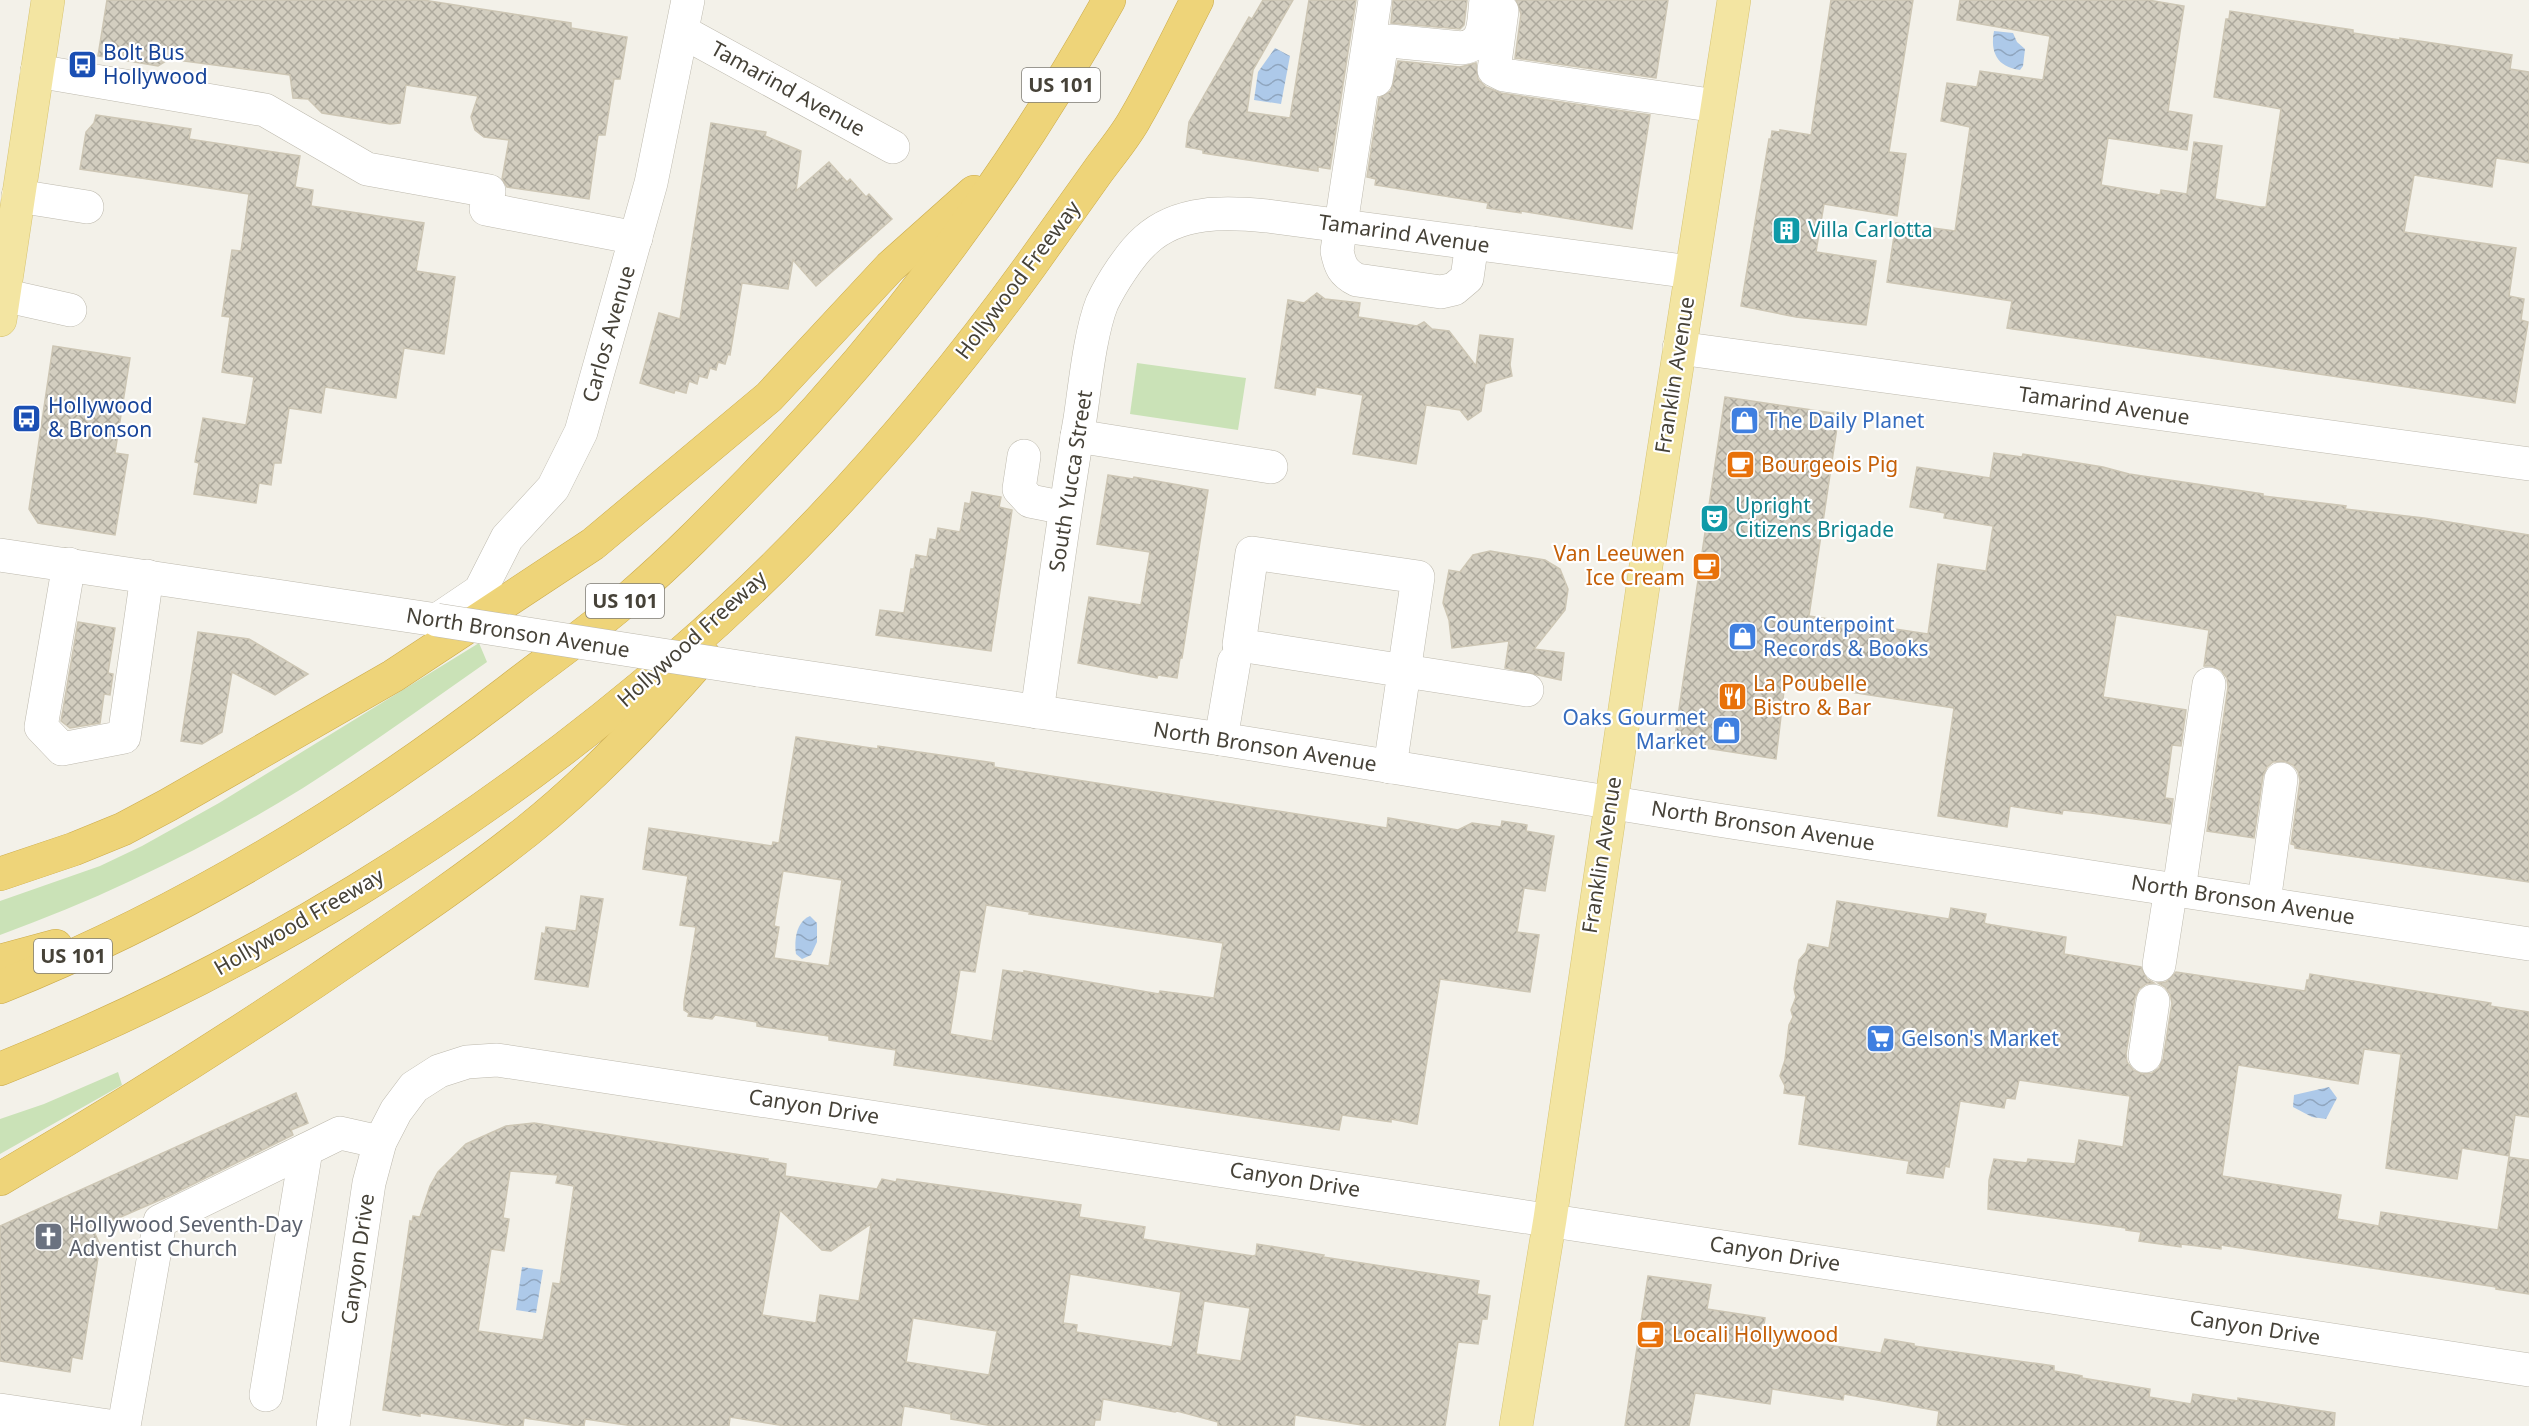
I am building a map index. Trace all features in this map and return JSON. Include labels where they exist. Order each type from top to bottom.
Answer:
[{"type":"highway","name":"US 101","points":[[0,987],[144,923],[247,867],[345,807],[445,740],[630,597],[711,522],[791,439],[940,261],[1007,168],[1069,72],[1109,0]]},
{"type":"highway","name":"Hollywood Freeway","points":[[0,1069],[72,1040],[181,989],[285,934],[387,872],[488,803],[585,732],[680,654],[764,577],[846,491],[926,401],[1000,307],[1135,121],[1197,0]]},
{"type":"highway","points":[[1135,121],[1215,0]]},
{"type":"highway","points":[[0,874],[74,849],[168,805],[393,676],[593,544],[769,397],[890,267],[963,200],[1007,168]]},
{"type":"highway","points":[[0,1179],[123,1106],[380,938],[528,830],[636,730],[686,677],[846,491]]},
{"type":"highway","points":[[0,961],[144,923]]},
{"type":"main road","points":[[2,307],[48,0]]},
{"type":"main road","name":"Franklin Avenue","points":[[1516,1426],[1550,1219],[1679,348],[1734,0]]},
{"type":"street","name":"Carlos Avenue","points":[[437,620],[480,591],[507,538],[553,489],[581,432],[651,183],[688,0]]},
{"type":"street","points":[[1349,226],[1375,0]]},
{"type":"street","points":[[1472,243],[1467,278],[1454,289],[1442,292],[1357,280],[1340,267],[1337,251],[1349,226],[1361,182],[1381,48],[1390,41],[1462,48],[1472,46],[1482,36],[1486,0]]},
{"type":"street","points":[[1504,0],[1494,70],[1516,77],[1717,106]]},
{"type":"street","name":"Tamarind Avenue","points":[[683,32],[893,147]]},
{"type":"street","points":[[37,71],[265,110],[367,170],[489,191],[486,209],[636,238]]},
{"type":"street","points":[[18,196],[87,207]]},
{"type":"street","name":"Tamarind Avenue","points":[[1130,258],[1146,240],[1165,226],[1193,217],[1224,212],[1349,226],[1691,272]]},
{"type":"street","name":"South Yucca Street","points":[[1037,712],[1065,508],[1093,342],[1102,303],[1130,258]]},
{"type":"street","points":[[2,307],[70,310]]},
{"type":"street","name":"Tamarind Avenue","points":[[1679,348],[2529,464]]},
{"type":"street","points":[[1077,436],[1270,467]]},
{"type":"street","points":[[1024,456],[1019,489],[1030,501],[1065,508]]},
{"type":"street","points":[[1390,767],[1403,669],[1418,577],[1252,553],[1239,645],[1403,669],[1527,690]]},
{"type":"street","name":"North Bronson Avenue","points":[[0,555],[1221,739],[1611,802],[2529,944]]},
{"type":"street","points":[[69,564],[41,726],[62,749],[124,737],[147,576]]},
{"type":"street","points":[[1221,739],[1233,662]]},
{"type":"street","points":[[2159,965],[2175,889],[2209,684]]},
{"type":"street","points":[[2264,902],[2281,779]]},
{"type":"street","points":[[2145,1056],[2153,1001]]},
{"type":"street","name":"Canyon Drive","points":[[333,1426],[369,1183],[380,1142],[396,1111],[414,1087],[439,1071],[467,1062],[497,1060],[2529,1370]]},
{"type":"street","points":[[124,1426],[160,1221],[340,1133],[380,1142]]},
{"type":"street","points":[[266,1395],[306,1150]]},
{"type":"street","points":[[0,1410],[109,1426]]},
{"type":"green space","points":[[1137,363],[1246,378],[1238,430],[1130,414]]},
{"type":"green space","points":[[479,643],[487,662],[373,742],[267,810],[117,887],[0,935],[0,901],[100,866],[142,846],[219,803]]},
{"type":"green space","points":[[118,1072],[122,1085],[0,1154],[0,1119],[44,1104]]},
{"type":"water","points":[[1994,31],[2013,33],[2017,42],[2025,49],[2023,66],[2020,70],[2006,66],[1997,57],[1993,46]]},
{"type":"water","points":[[1275,48],[1290,56],[1281,104],[1254,100],[1258,72]]},
{"type":"water","points":[[810,916],[817,923],[817,942],[811,955],[802,959],[796,954],[796,937],[802,922]]},
{"type":"water","points":[[2329,1087],[2337,1098],[2326,1119],[2312,1117],[2293,1107],[2294,1095]]},
{"type":"water","points":[[522,1267],[543,1270],[536,1313],[516,1310]]},
{"type":"building","points":[[107,0],[423,0],[571,23],[571,28],[627,37],[620,79],[614,79],[605,135],[598,135],[589,199],[507,187],[502,179],[509,140],[484,137],[475,130],[471,117],[478,96],[406,85],[400,123],[390,124],[322,113],[308,99],[293,98],[290,75],[169,59],[158,66],[98,56]]},
{"type":"building","points":[[1263,0],[1293,0],[1253,70],[1247,112],[1290,118],[1309,0],[1356,0],[1330,169],[1318,167],[1318,171],[1203,153],[1203,150],[1186,147],[1189,122],[1249,17],[1252,19]]},
{"type":"building","points":[[1393,0],[1467,0],[1464,25],[1460,29],[1391,23]]},
{"type":"building","points":[[1516,0],[1668,0],[1656,78],[1515,58],[1521,14]]},
{"type":"building","points":[[1831,0],[1913,0],[1889,152],[1906,154],[1897,216],[1824,204],[1816,252],[1876,261],[1866,325],[1796,317],[1741,306],[1769,139],[1771,139],[1772,131],[1780,132],[1780,130],[1811,135]]},
{"type":"building","points":[[1960,0],[2148,0],[2184,6],[2168,111],[2192,115],[2187,150],[2108,138],[2101,185],[2160,195],[2161,190],[2187,194],[2194,142],[2222,146],[2215,199],[2260,207],[2266,207],[2281,109],[2214,97],[2226,19],[2229,19],[2230,11],[2353,30],[2353,33],[2512,55],[2510,69],[2529,72],[2529,163],[2496,158],[2492,187],[2414,175],[2404,232],[2516,248],[2509,296],[2524,299],[2521,320],[2528,322],[2515,403],[2007,328],[2012,301],[1887,282],[1896,223],[1955,231],[1970,127],[1941,121],[1947,83],[1977,87],[1980,71],[2043,80],[2050,36],[1957,20]]},
{"type":"building","points":[[1398,61],[1460,67],[1476,63],[1478,79],[1486,87],[1501,93],[1650,115],[1632,229],[1521,211],[1521,213],[1487,208],[1488,203],[1375,185],[1376,179],[1367,177],[1379,98],[1391,91]]},
{"type":"building","points":[[96,115],[191,129],[189,139],[300,156],[295,187],[313,190],[311,206],[424,223],[416,271],[455,277],[444,354],[404,348],[396,398],[325,387],[321,413],[289,408],[281,463],[274,463],[271,485],[259,483],[256,503],[194,494],[199,463],[195,462],[203,418],[246,425],[254,377],[222,372],[230,317],[222,316],[232,250],[241,251],[249,194],[80,169],[86,132],[94,123]]},
{"type":"building","points":[[711,123],[766,132],[765,136],[801,151],[796,191],[829,162],[847,182],[850,179],[866,197],[869,194],[892,219],[816,286],[793,260],[788,289],[742,283],[730,355],[728,354],[725,364],[718,362],[716,370],[710,368],[707,378],[699,376],[697,384],[689,381],[686,393],[675,390],[674,393],[640,383],[659,313],[680,319]]},
{"type":"building","points":[[1317,293],[1325,299],[1360,303],[1358,317],[1417,326],[1424,322],[1432,329],[1449,331],[1476,366],[1480,335],[1513,339],[1510,365],[1512,376],[1485,384],[1481,411],[1468,420],[1460,410],[1426,405],[1416,464],[1353,454],[1363,395],[1316,387],[1315,395],[1275,388],[1288,300],[1304,303]]},
{"type":"building","points":[[53,346],[130,358],[115,453],[128,455],[115,535],[38,523],[29,509]]},
{"type":"building","points":[[1725,397],[1839,414],[1809,616],[1928,634],[1938,564],[1986,571],[1993,526],[1944,518],[1945,513],[1910,507],[1917,467],[1990,478],[1994,453],[2022,457],[2023,454],[2103,467],[2129,474],[2263,494],[2263,496],[2346,506],[2345,509],[2424,518],[2529,535],[2529,882],[2295,848],[2295,845],[2291,844],[2300,781],[2298,771],[2293,765],[2284,761],[2273,762],[2267,767],[2263,776],[2254,838],[2207,831],[2228,687],[2227,678],[2221,670],[2212,666],[2204,666],[2209,630],[2116,615],[2103,697],[2186,710],[2181,746],[2172,745],[2165,798],[2173,799],[2170,824],[2063,810],[2062,814],[2010,806],[2007,827],[1938,816],[1954,708],[1785,682],[1776,759],[1674,743]]},
{"type":"building","points":[[1108,475],[1133,479],[1134,477],[1208,490],[1177,678],[1158,675],[1157,678],[1078,663],[1089,597],[1141,605],[1150,552],[1097,544]]},
{"type":"building","points":[[972,492],[1001,497],[999,507],[1012,510],[991,651],[876,635],[880,610],[904,613],[911,569],[914,569],[916,555],[927,557],[930,539],[936,540],[938,528],[960,532],[965,503],[970,504]]},
{"type":"building","points":[[1490,551],[1545,560],[1560,569],[1568,589],[1565,610],[1534,649],[1564,653],[1561,680],[1505,668],[1509,641],[1452,648],[1449,620],[1443,603],[1449,570],[1460,572],[1473,555]]},
{"type":"building","points":[[78,622],[115,628],[108,673],[113,674],[110,695],[104,694],[100,723],[70,728],[61,721]]},
{"type":"building","points":[[198,632],[249,639],[308,674],[275,695],[232,672],[222,732],[202,744],[181,741]]},
{"type":"building","points":[[796,737],[994,763],[994,767],[1387,828],[1388,818],[1458,830],[1472,823],[1501,827],[1502,821],[1527,825],[1526,831],[1554,836],[1545,891],[1524,888],[1517,932],[1539,935],[1530,992],[1440,979],[1417,1124],[1391,1119],[1391,1122],[1342,1115],[1339,1130],[894,1065],[896,1050],[829,1040],[829,1036],[757,1026],[757,1022],[715,1015],[712,1019],[688,1016],[689,1013],[684,1010],[684,1002],[696,927],[680,925],[688,876],[643,869],[649,828],[772,846],[773,842],[779,843]],"holes":[[[783,871],[842,880],[829,966],[774,958],[779,927],[774,926]],[[986,905],[1030,912],[1029,914],[1223,943],[1214,998],[1160,991],[1159,994],[1024,971],[1024,973],[1003,970],[992,1041],[950,1034],[960,970],[975,972]]]},
{"type":"building","points":[[581,896],[603,899],[588,987],[535,979],[542,933],[545,934],[546,927],[576,931]]},
{"type":"building","points":[[1837,901],[1949,919],[1951,908],[1986,914],[1984,923],[1987,924],[2066,937],[2064,954],[2141,967],[2147,979],[2154,983],[2146,984],[2139,989],[2135,998],[2126,1054],[2127,1062],[2133,1070],[2142,1074],[2152,1073],[2159,1068],[2163,1059],[2172,1003],[2170,994],[2158,983],[2166,982],[2176,972],[2305,991],[2310,974],[2491,1003],[2490,1006],[2529,1012],[2529,1117],[2515,1115],[2509,1156],[2462,1148],[2457,1179],[2386,1168],[2401,1054],[2364,1049],[2358,1084],[2238,1065],[2222,1176],[2341,1195],[2337,1219],[2379,1226],[2381,1212],[2498,1230],[2509,1157],[2529,1160],[2529,1294],[2221,1245],[2221,1249],[2181,1244],[2181,1247],[2139,1241],[2141,1232],[2126,1230],[2126,1228],[1988,1209],[1989,1180],[1994,1159],[2027,1163],[2028,1159],[2075,1164],[2079,1140],[2123,1147],[2130,1096],[2019,1080],[2015,1099],[2006,1098],[2004,1108],[1960,1101],[1949,1167],[1945,1166],[1943,1178],[1907,1173],[1909,1161],[1799,1144],[1806,1096],[1784,1093],[1785,1086],[1780,1076],[1785,1060],[1789,1025],[1793,1017],[1791,1010],[1796,997],[1794,989],[1799,960],[1806,952],[1808,944],[1829,948]]},
{"type":"building","name":"Hollywood Seventh-Day Adventist Church","points":[[296,1093],[308,1123],[291,1130],[293,1135],[169,1196],[93,1229],[100,1245],[82,1359],[72,1357],[70,1372],[0,1361],[0,1226]]},
{"type":"building","points":[[534,1123],[768,1159],[767,1161],[786,1164],[785,1176],[877,1189],[882,1179],[896,1182],[897,1179],[1081,1205],[1079,1217],[1145,1227],[1143,1239],[1253,1256],[1256,1255],[1257,1244],[1324,1255],[1323,1257],[1479,1281],[1477,1294],[1490,1296],[1487,1319],[1482,1319],[1478,1344],[1458,1342],[1445,1426],[1369,1426],[1295,1415],[1294,1426],[1218,1426],[1218,1422],[1177,1411],[1103,1399],[1100,1420],[1095,1420],[1094,1426],[993,1426],[951,1419],[951,1414],[904,1406],[901,1426],[785,1426],[730,1417],[729,1426],[633,1426],[585,1419],[584,1426],[579,1426],[524,1418],[523,1426],[511,1426],[383,1410],[410,1221],[412,1222],[413,1216],[420,1217],[430,1186],[438,1172],[466,1144],[506,1126]],"holes":[[[510,1171],[558,1175],[556,1183],[574,1186],[560,1284],[553,1283],[543,1340],[478,1331],[491,1249],[504,1251],[509,1219],[503,1218]],[[780,1210],[822,1250],[831,1251],[871,1224],[859,1301],[820,1295],[816,1323],[762,1315]],[[1070,1274],[1181,1292],[1172,1347],[1076,1332],[1077,1325],[1063,1323]],[[1204,1301],[1250,1308],[1241,1361],[1196,1354]],[[913,1318],[997,1331],[989,1375],[906,1362]]]},
{"type":"building","points":[[1648,1276],[1711,1285],[1707,1309],[1765,1318],[1763,1332],[1781,1334],[1781,1338],[1881,1353],[1885,1339],[1914,1344],[1914,1346],[2054,1366],[2054,1371],[2150,1389],[2149,1397],[2191,1404],[2193,1394],[2238,1401],[2238,1398],[2335,1413],[2334,1426],[1937,1426],[1939,1411],[1844,1394],[1843,1400],[1772,1389],[1770,1404],[1695,1393],[1689,1426],[1625,1426]]},
{"type":"place","name":"Bolt Bus Hollywood","points":[[82,65]]},
{"type":"place","name":"Villa Carlotta","points":[[1787,230]]},
{"type":"place","name":"Hollywood & Bronson","points":[[27,418]]},
{"type":"place","name":"The Daily Planet","points":[[1745,421]]},
{"type":"place","name":"Bourgeois Pig","points":[[1740,465]]},
{"type":"place","name":"Upright Citizens Brigade","points":[[1714,518]]},
{"type":"place","name":"Van Leeuwen Ice Cream","points":[[1706,566]]},
{"type":"place","name":"Counterpoint Records & Books","points":[[1742,637]]},
{"type":"place","name":"La Poubelle Bistro & Bar","points":[[1732,696]]},
{"type":"place","name":"Oaks Gourmet Market","points":[[1727,730]]},
{"type":"place","name":"Gelson's Market","points":[[1880,1039]]},
{"type":"place","name":"Hollywood Seventh-Day Adventist Church","points":[[48,1237]]},
{"type":"place","name":"Locali Hollywood","points":[[1651,1335]]}]
